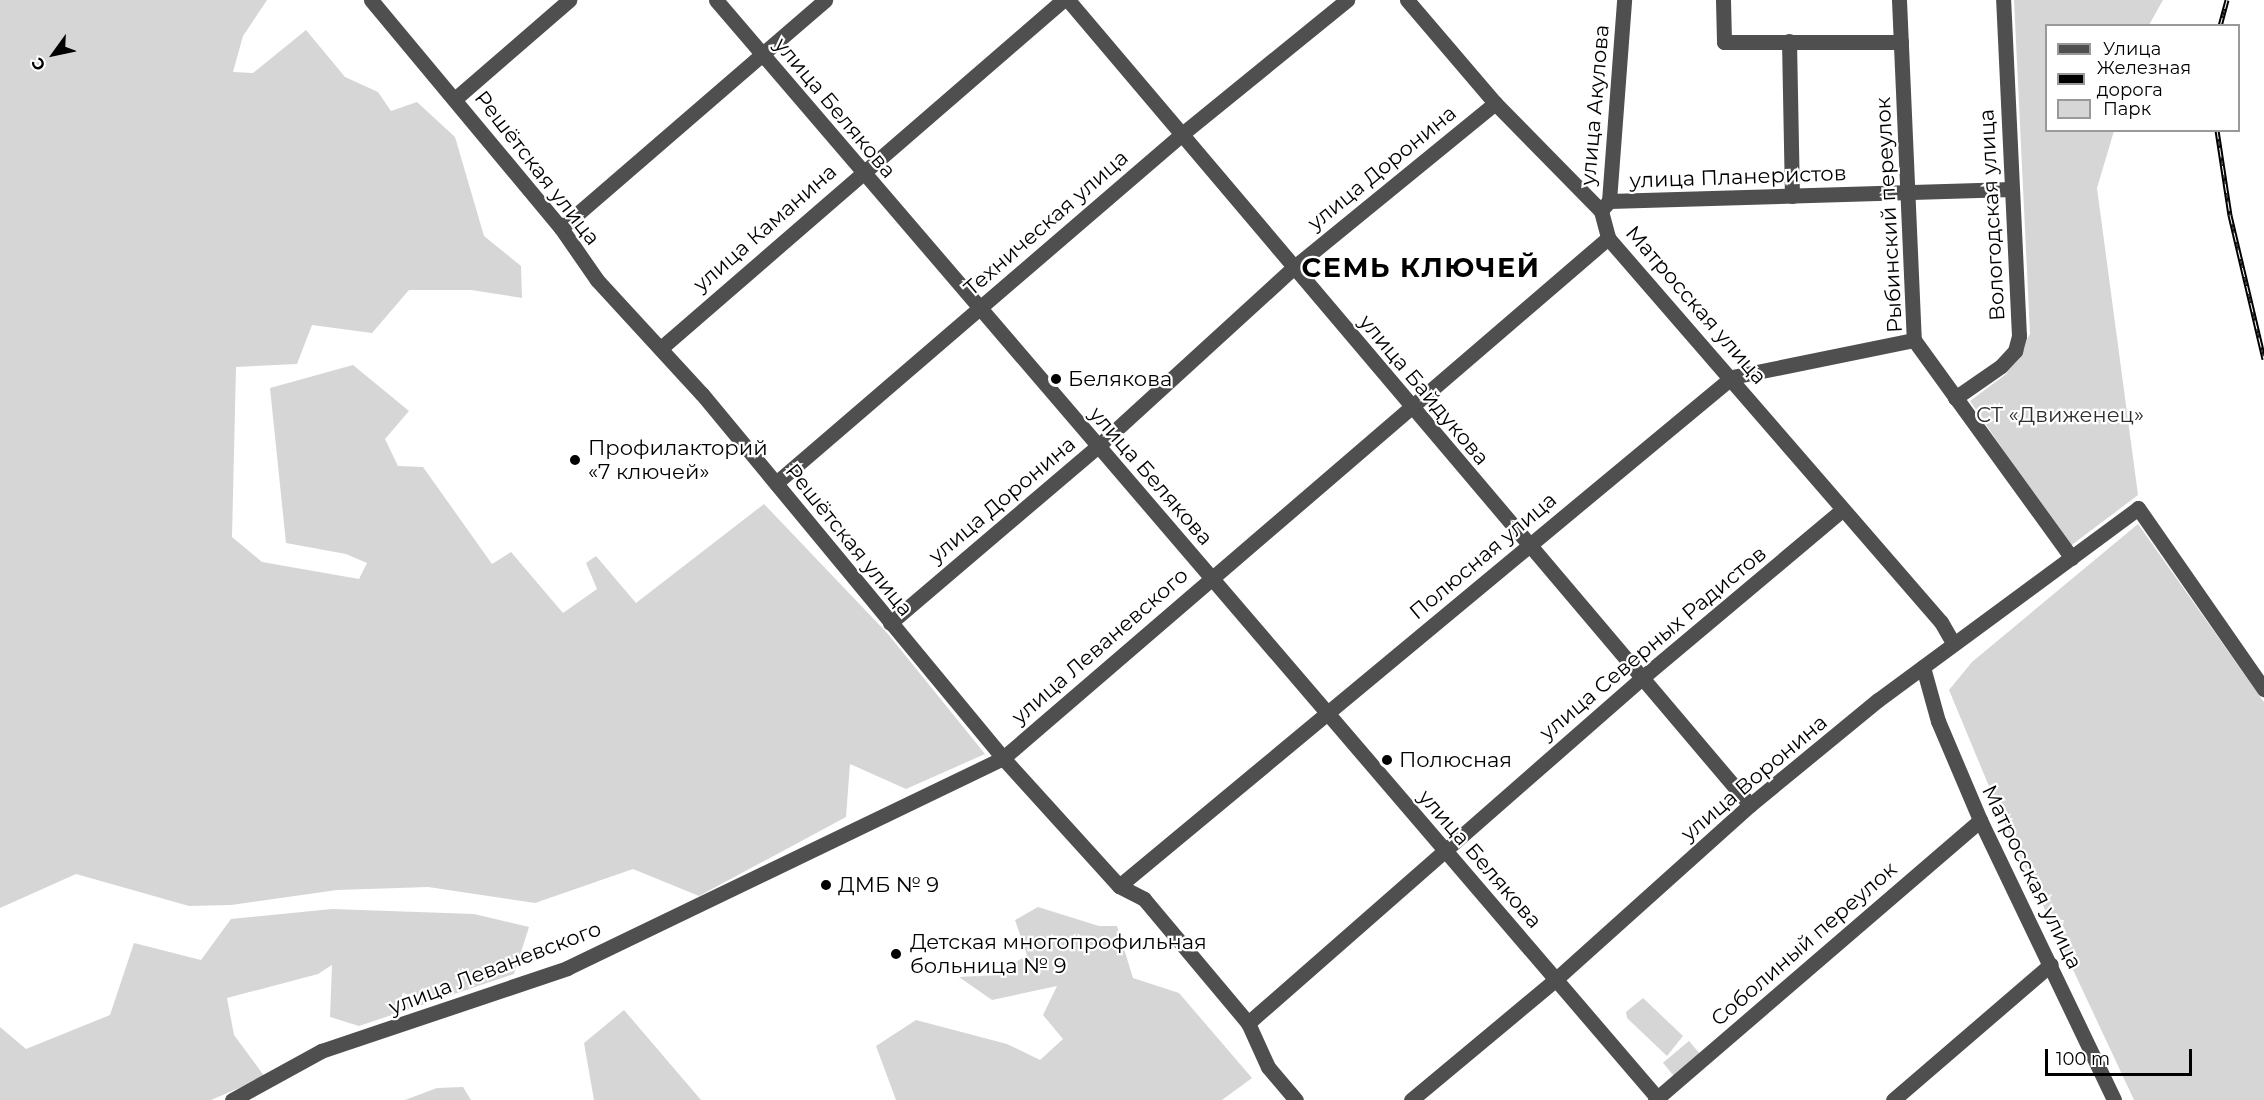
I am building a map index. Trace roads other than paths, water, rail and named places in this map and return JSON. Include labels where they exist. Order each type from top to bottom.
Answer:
[{"type":"street","name":"Решётская улица","points":[[371,0],[456,98],[561,228],[597,280],[661,348],[776,483],[1003,758],[1119,886],[1144,899],[1248,1023],[1268,1067],[1296,1100]]},
{"type":"street","points":[[456,98],[568,0]]},
{"type":"street","name":"улица Белякова","points":[[716,0],[1657,1099]]},
{"type":"street","points":[[561,228],[825,0]]},
{"type":"street","name":"улица Каманина","points":[[661,348],[861,172],[1063,0]]},
{"type":"street","name":"улица Байдукова","points":[[1068,0],[1408,406],[1643,677],[1750,805]]},
{"type":"street","name":"Техническая улица","points":[[776,483],[1182,134],[1347,0]]},
{"type":"street","name":"Матросская улица","points":[[1407,0],[1495,103],[1605,206],[1608,238],[1732,377],[1842,510],[1941,622],[1953,642]]},
{"type":"street","name":"улица Акулова","points":[[1605,206],[1624,0]]},
{"type":"street","points":[[1723,0],[1724,42],[1900,42]]},
{"type":"street","name":"Рыбинский переулок","points":[[1899,0],[1910,193],[1914,340],[2072,558]]},
{"type":"street","name":"Вологодская улица","points":[[1955,398],[2015,351],[2019,336],[2003,0]]},
{"type":"street","points":[[1789,41],[1792,196]]},
{"type":"street","name":"улица Доронина","points":[[890,623],[1097,447],[1293,268],[1495,103]]},
{"type":"street","name":"улица Планеристов","points":[[1605,206],[1792,196],[2012,189]]},
{"type":"street","name":"улица Леваневского","points":[[232,1100],[321,1052],[567,968],[1003,758],[1408,406],[1608,238]]},
{"type":"street","name":"Полюсная улица","points":[[1119,886],[1330,715],[1528,544],[1732,377],[1914,340]]},
{"type":"street","name":"улица Воронина","points":[[1411,1100],[1556,979],[1750,805],[1953,642],[1969,637],[2138,508],[2264,689]]},
{"type":"street","name":"улица Северных Радистов","points":[[1248,1023],[1643,677],[1842,510]]},
{"type":"street","name":"Матросская улица","points":[[1923,667],[1938,721],[1980,820],[2051,964],[2114,1100]]},
{"type":"street","name":"Соболиный переулок","points":[[1657,1099],[1980,820]]},
{"type":"street","points":[[1893,1100],[2051,964]]},
{"type":"railway","points":[[2221,24],[2227,0]]},
{"type":"railway","points":[[2217,132],[2230,215],[2264,359]]},
{"type":"place","name":"Белякова","points":[[1056,379]]},
{"type":"place","name":"Профилакторий «7 ключей»","points":[[575,460]]},
{"type":"place","name":"Полюсная","points":[[1387,760]]},
{"type":"place","name":"ДМБ № 9","points":[[826,885]]},
{"type":"place","name":"Детская многопрофильная больница № 9","points":[[896,954]]},
{"type":"district","name":"СЕМЬ КЛЮЧЕЙ","points":[[1421,268]]},
{"type":"park label","name":"СТ «Движенец»","points":[[2060,415]]}]
